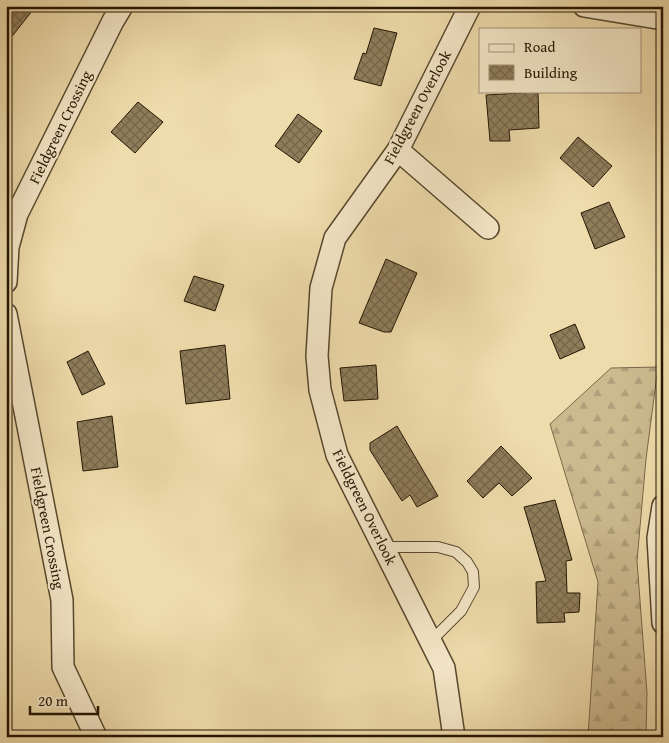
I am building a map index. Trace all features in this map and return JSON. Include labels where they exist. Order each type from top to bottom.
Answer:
[{"type":"street","name":"Fieldgreen Crossing","points":[[6,282],[8,247],[17,214],[122,6]]},
{"type":"street","name":"Fieldgreen Overlook","points":[[454,737],[444,668],[337,455],[320,390],[317,356],[322,288],[335,238],[398,150],[470,6]]},
{"type":"street","points":[[584,6],[663,19]]},
{"type":"street","points":[[398,150],[488,228]]},
{"type":"street","name":"Fieldgreen Crossing","points":[[6,314],[62,600],[63,667],[96,737]]},
{"type":"street","points":[[663,506],[658,538],[663,623]]},
{"type":"lane","points":[[383,547],[438,547],[456,552],[468,562],[473,572],[474,587],[461,611],[431,641]]},
{"type":"green space","points":[[658,367],[646,459],[637,561],[647,693],[646,737],[588,737],[598,582],[550,424],[611,368]]},
{"type":"building","points":[[6,6],[36,6],[6,44]]},
{"type":"building","points":[[374,28],[397,33],[381,86],[354,79],[363,53],[366,54]]},
{"type":"building","points":[[538,92],[539,128],[509,130],[510,141],[490,141],[486,95]]},
{"type":"building","points":[[138,102],[163,122],[135,153],[111,132]]},
{"type":"building","points":[[298,114],[322,131],[299,163],[275,146]]},
{"type":"building","points":[[578,137],[612,166],[593,187],[560,158]]},
{"type":"building","points":[[609,202],[625,237],[595,249],[581,213]]},
{"type":"building","points":[[386,259],[417,273],[391,332],[384,332],[359,323]]},
{"type":"building","points":[[194,276],[224,285],[215,311],[184,301]]},
{"type":"building","points":[[575,324],[585,348],[560,359],[550,335]]},
{"type":"building","points":[[225,345],[230,399],[186,404],[180,351]]},
{"type":"building","points":[[88,351],[105,384],[82,395],[67,362]]},
{"type":"building","points":[[376,365],[378,399],[344,401],[340,368]]},
{"type":"building","points":[[112,416],[118,467],[83,471],[77,422]]},
{"type":"building","points":[[397,426],[438,496],[417,507],[410,495],[402,501],[370,450],[370,443]]},
{"type":"building","points":[[501,446],[532,478],[512,496],[499,483],[483,498],[467,481]]},
{"type":"building","points":[[555,500],[572,560],[566,561],[567,593],[580,593],[579,612],[564,613],[565,622],[537,623],[536,582],[546,581],[524,507]]}]
